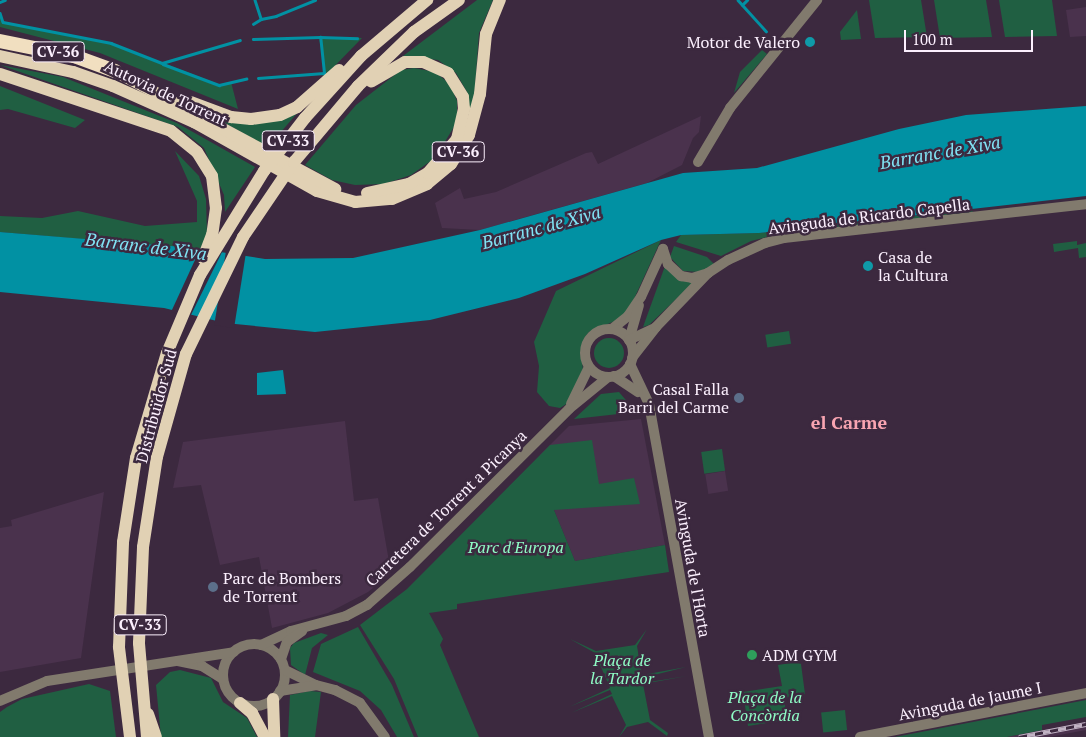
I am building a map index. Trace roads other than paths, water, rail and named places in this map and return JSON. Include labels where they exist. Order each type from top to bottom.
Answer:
[{"type":"highway","name":"CV-36","points":[[115,71],[136,77],[231,117],[265,118],[297,108],[342,67],[361,56],[427,0]]},
{"type":"highway","name":"Distribuïdor Sud","points":[[146,737],[139,642],[143,547],[157,457],[186,354],[243,237],[294,162],[358,86],[414,32],[459,0]]},
{"type":"highway","name":"Autovia de Torrent","points":[[0,56],[73,72],[113,86],[237,142],[319,187],[355,202],[392,199],[427,184],[451,164],[469,135],[480,94],[486,34],[500,0]]},
{"type":"highway","name":"Autovia de Torrent","points":[[0,41],[74,56],[115,71]]},
{"type":"highway","name":"CV-33","points":[[218,235],[305,118],[361,56]]},
{"type":"highway","points":[[319,187],[354,193],[372,193],[409,184],[445,157],[457,139],[463,123],[463,97],[457,84],[448,73],[423,62],[405,62],[390,69],[345,102]]},
{"type":"highway","points":[[115,71],[237,142]]},
{"type":"highway","points":[[0,74],[171,130],[197,152],[212,176],[218,235]]},
{"type":"highway","name":"Distribuïdor Sud","points":[[130,737],[122,683],[120,593],[123,542],[136,458],[167,353],[218,235]]},
{"type":"highway","points":[[122,683],[118,703],[122,737]]},
{"type":"highway","points":[[274,737],[277,695]]},
{"type":"highway","points":[[144,703],[156,737]]},
{"type":"highway","points":[[240,703],[252,713],[265,737]]},
{"type":"street","points":[[698,162],[730,108],[817,0]]},
{"type":"street","name":"Avinguda de Ricardo Capella","points":[[631,361],[656,328],[708,273],[743,252],[784,238],[1086,204]]},
{"type":"street","points":[[611,376],[631,361],[629,340],[641,297],[663,248],[668,264],[681,276],[692,278],[708,273]]},
{"type":"street","points":[[641,297],[628,316],[612,329],[598,332],[586,344],[586,360],[589,367],[629,383],[649,404]]},
{"type":"street","points":[[629,340],[656,328]]},
{"type":"street","points":[[612,329],[629,340]]},
{"type":"street","name":"Avinguda de l'Horta","points":[[631,361],[649,404],[709,737]]},
{"type":"street","points":[[569,410],[589,367]]},
{"type":"street","name":"Carretera de Torrent a Picanya","points":[[261,645],[309,626],[346,616],[367,605],[410,567],[569,410],[611,376]]},
{"type":"street","name":"Carretera de Torrent a Picanya","points":[[280,659],[287,642],[309,626]]},
{"type":"street","points":[[0,701],[29,686],[96,671],[234,652],[251,644],[261,645],[280,659],[285,670],[316,685],[335,690],[360,703],[385,737]]},
{"type":"street","points":[[234,652],[224,668],[223,678],[226,689],[240,703],[257,706],[277,695],[316,685]]},
{"type":"street","points":[[168,660],[202,666],[223,678]]},
{"type":"street","points":[[277,695],[285,670]]},
{"type":"street","name":"Avinguda de Jaume I","points":[[860,737],[1086,693]]},
{"type":"water","name":"Barranc de Xiva","points":[[1086,106],[1086,196],[759,233],[681,235],[661,240],[585,274],[519,298],[430,320],[315,332],[225,323],[164,308],[0,292],[0,232],[195,248],[265,259],[353,258],[480,230],[683,173],[757,168],[899,129],[966,115]]},
{"type":"water","points":[[283,370],[286,394],[257,395],[257,373]]},
{"type":"waterway","points":[[0,2],[5,0]]},
{"type":"waterway","points":[[255,0],[261,19]]},
{"type":"waterway","points":[[253,24],[261,19],[276,16],[315,0]]},
{"type":"waterway","points":[[738,0],[766,31]]},
{"type":"waterway","points":[[742,5],[747,0]]},
{"type":"waterway","points":[[0,13],[3,22],[111,43],[162,63],[240,40]]},
{"type":"waterway","points":[[253,39],[320,37]]},
{"type":"waterway","points":[[258,78],[324,73],[320,37],[357,38]]},
{"type":"waterway","points":[[163,64],[219,85],[246,79]]},
{"type":"railway","points":[[1019,737],[1086,724]]},
{"type":"place","name":"Motor de Valero","points":[[810,42]]},
{"type":"place","name":"Casa de la Cultura","points":[[868,266]]},
{"type":"place","name":"Casal Falla Barri del Carme","points":[[739,398]]},
{"type":"place","name":"Parc de Bombers de Torrent","points":[[213,587]]},
{"type":"place","name":"ADM GYM","points":[[752,655]]},
{"type":"district","name":"el Carme","points":[[849,422]]},
{"type":"park label","name":"Parc d'Europa","points":[[516,547]]},
{"type":"park label","name":"Plaça de la Tardor","points":[[622,669]]},
{"type":"park label","name":"Plaça de la Concòrdia","points":[[765,706]]}]
